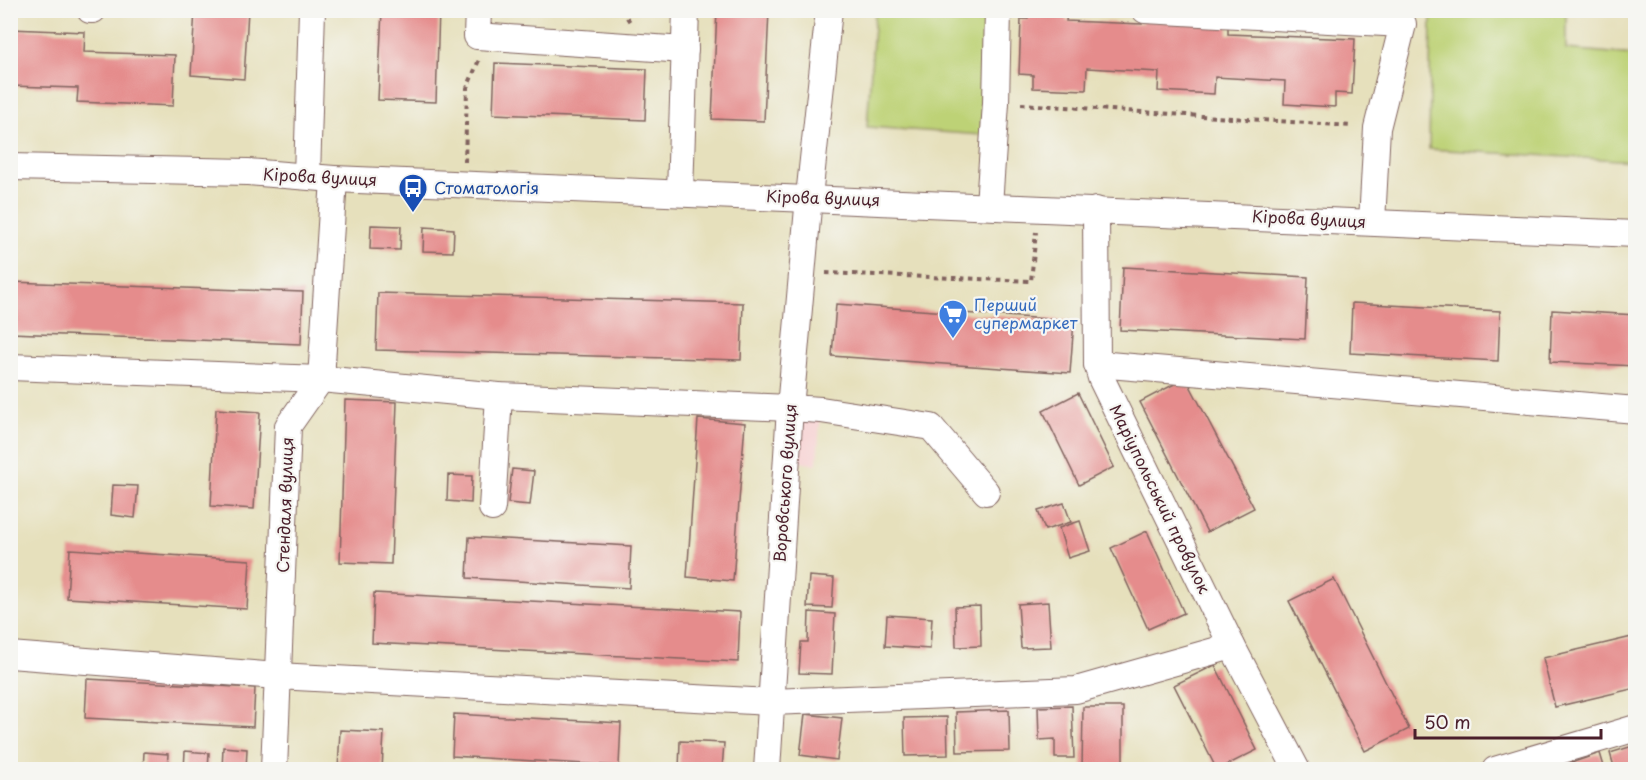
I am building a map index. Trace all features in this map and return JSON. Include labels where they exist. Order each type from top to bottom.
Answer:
[{"type":"street","points":[[307,176],[312,10]]},
{"type":"street","points":[[478,10],[477,36],[685,50]]},
{"type":"street","points":[[680,192],[686,10]]},
{"type":"street","name":"Воровського вулиця","points":[[767,770],[790,408],[829,10]]},
{"type":"street","points":[[989,205],[996,103],[998,10]]},
{"type":"street","points":[[1145,10],[1402,24],[1377,128],[1372,222]]},
{"type":"street","name":"Кірова вулиця","points":[[10,168],[127,169],[307,176],[334,179],[809,197],[1635,234]]},
{"type":"street","points":[[321,379],[334,179]]},
{"type":"street","name":"Маріупольський провулок","points":[[1096,210],[1097,364],[1101,378],[1232,646],[1297,770]]},
{"type":"street","points":[[1097,364],[1635,410]]},
{"type":"street","points":[[10,367],[321,379],[499,396],[821,410],[931,427],[986,492]]},
{"type":"street","name":"Стендаля вулиця","points":[[274,770],[288,426],[321,379]]},
{"type":"street","points":[[492,508],[499,396]]},
{"type":"street","points":[[10,655],[277,676],[771,702],[1076,690],[1232,646]]},
{"type":"street","points":[[1495,770],[1635,728]]},
{"type":"path","points":[[464,184],[467,88],[489,37]]},
{"type":"path","points":[[996,103],[1377,128]]},
{"type":"path","points":[[802,272],[1030,281],[1035,245]]},
{"type":"shaded area","points":[[790,408],[821,410],[817,464],[786,461]]},
{"type":"green space","points":[[875,11],[986,11],[982,135],[867,127]]},
{"type":"green space","points":[[1431,11],[1566,11],[1566,49],[1635,55],[1635,161],[1429,149]]},
{"type":"building","points":[[195,10],[248,10],[244,79],[191,75]]},
{"type":"building","points":[[382,10],[439,10],[436,102],[378,100]]},
{"type":"building","points":[[717,10],[769,10],[764,121],[712,119]]},
{"type":"building","points":[[1028,10],[1067,10],[1066,21],[1142,24],[1142,20],[1228,24],[1228,34],[1355,39],[1352,94],[1335,93],[1335,107],[1284,104],[1285,81],[1215,77],[1214,94],[1158,91],[1159,72],[1087,68],[1086,90],[1033,88],[1033,75],[1019,74],[1021,19],[1028,19]]},
{"type":"building","points":[[10,29],[85,32],[84,52],[175,55],[173,106],[77,102],[78,88],[10,86]]},
{"type":"building","points":[[495,63],[647,69],[645,120],[493,114]]},
{"type":"building","points":[[371,225],[401,226],[400,250],[370,249]]},
{"type":"building","points":[[424,227],[454,229],[453,252],[423,251]]},
{"type":"building","points":[[1123,267],[1308,277],[1305,339],[1120,330]]},
{"type":"building","points":[[10,282],[303,292],[301,344],[10,333]]},
{"type":"building","points":[[378,293],[743,303],[741,360],[376,350]]},
{"type":"building","points":[[1352,303],[1500,311],[1498,361],[1350,353]]},
{"type":"building","name":"Перший супермаркет","points":[[836,304],[1074,321],[1070,373],[832,356]]},
{"type":"building","points":[[1552,310],[1636,315],[1636,366],[1550,362]]},
{"type":"building","points":[[1186,378],[1254,508],[1207,532],[1140,402]]},
{"type":"building","points":[[1078,393],[1114,467],[1079,485],[1043,411]]},
{"type":"building","points":[[345,400],[397,402],[391,564],[340,562]]},
{"type":"building","points":[[216,409],[260,412],[254,509],[211,506]]},
{"type":"building","points":[[698,419],[745,423],[733,581],[687,577]]},
{"type":"building","points":[[512,469],[534,471],[530,505],[508,503]]},
{"type":"building","points":[[448,475],[472,476],[471,503],[447,501]]},
{"type":"building","points":[[113,485],[138,486],[135,518],[111,515]]},
{"type":"building","points":[[1064,503],[1071,522],[1045,530],[1038,511]]},
{"type":"building","points":[[1080,521],[1090,551],[1068,558],[1059,528]]},
{"type":"building","points":[[1147,531],[1184,613],[1148,629],[1111,548]]},
{"type":"building","points":[[469,537],[631,546],[629,588],[467,578]]},
{"type":"building","points":[[70,549],[250,560],[247,609],[67,598]]},
{"type":"building","points":[[809,576],[834,578],[832,608],[807,607]]},
{"type":"building","points":[[1334,579],[1409,729],[1365,751],[1289,601]]},
{"type":"building","points":[[374,593],[740,612],[738,662],[372,643]]},
{"type":"building","points":[[1048,602],[1051,647],[1021,648],[1018,604]]},
{"type":"building","points":[[980,606],[981,646],[956,647],[955,607]]},
{"type":"building","points":[[809,612],[835,614],[832,674],[799,673],[801,642],[808,642]]},
{"type":"building","points":[[887,615],[932,618],[930,649],[885,646]]},
{"type":"building","points":[[1636,636],[1636,688],[1555,707],[1543,658]]},
{"type":"building","points":[[1215,665],[1257,750],[1217,770],[1174,685]]},
{"type":"building","points":[[87,679],[255,688],[253,727],[85,718]]},
{"type":"building","points":[[1072,706],[1074,758],[1055,758],[1055,739],[1039,740],[1038,707]]},
{"type":"building","points":[[1083,707],[1123,707],[1123,770],[1082,770]]},
{"type":"building","points":[[1009,710],[1010,751],[957,752],[956,712]]},
{"type":"building","points":[[454,714],[621,723],[619,766],[452,756]]},
{"type":"building","points":[[805,714],[842,718],[837,760],[800,755]]},
{"type":"building","points":[[947,717],[948,755],[905,756],[904,718]]},
{"type":"building","points":[[340,730],[384,732],[382,770],[338,770]]},
{"type":"building","points":[[680,741],[724,743],[722,770],[679,770]]},
{"type":"building","points":[[1636,745],[1636,770],[1615,770],[1610,753]]},
{"type":"building","points":[[223,747],[247,749],[246,770],[222,770]]},
{"type":"building","points":[[185,751],[209,753],[208,770],[184,770]]},
{"type":"building","points":[[144,752],[168,754],[167,770],[143,770]]},
{"type":"building","points":[[1600,753],[1605,770],[1574,770],[1571,763]]},
{"type":"place","name":"Стоматологія","points":[[413,214]]},
{"type":"place","name":"Перший супермаркет","points":[[953,340]]}]
